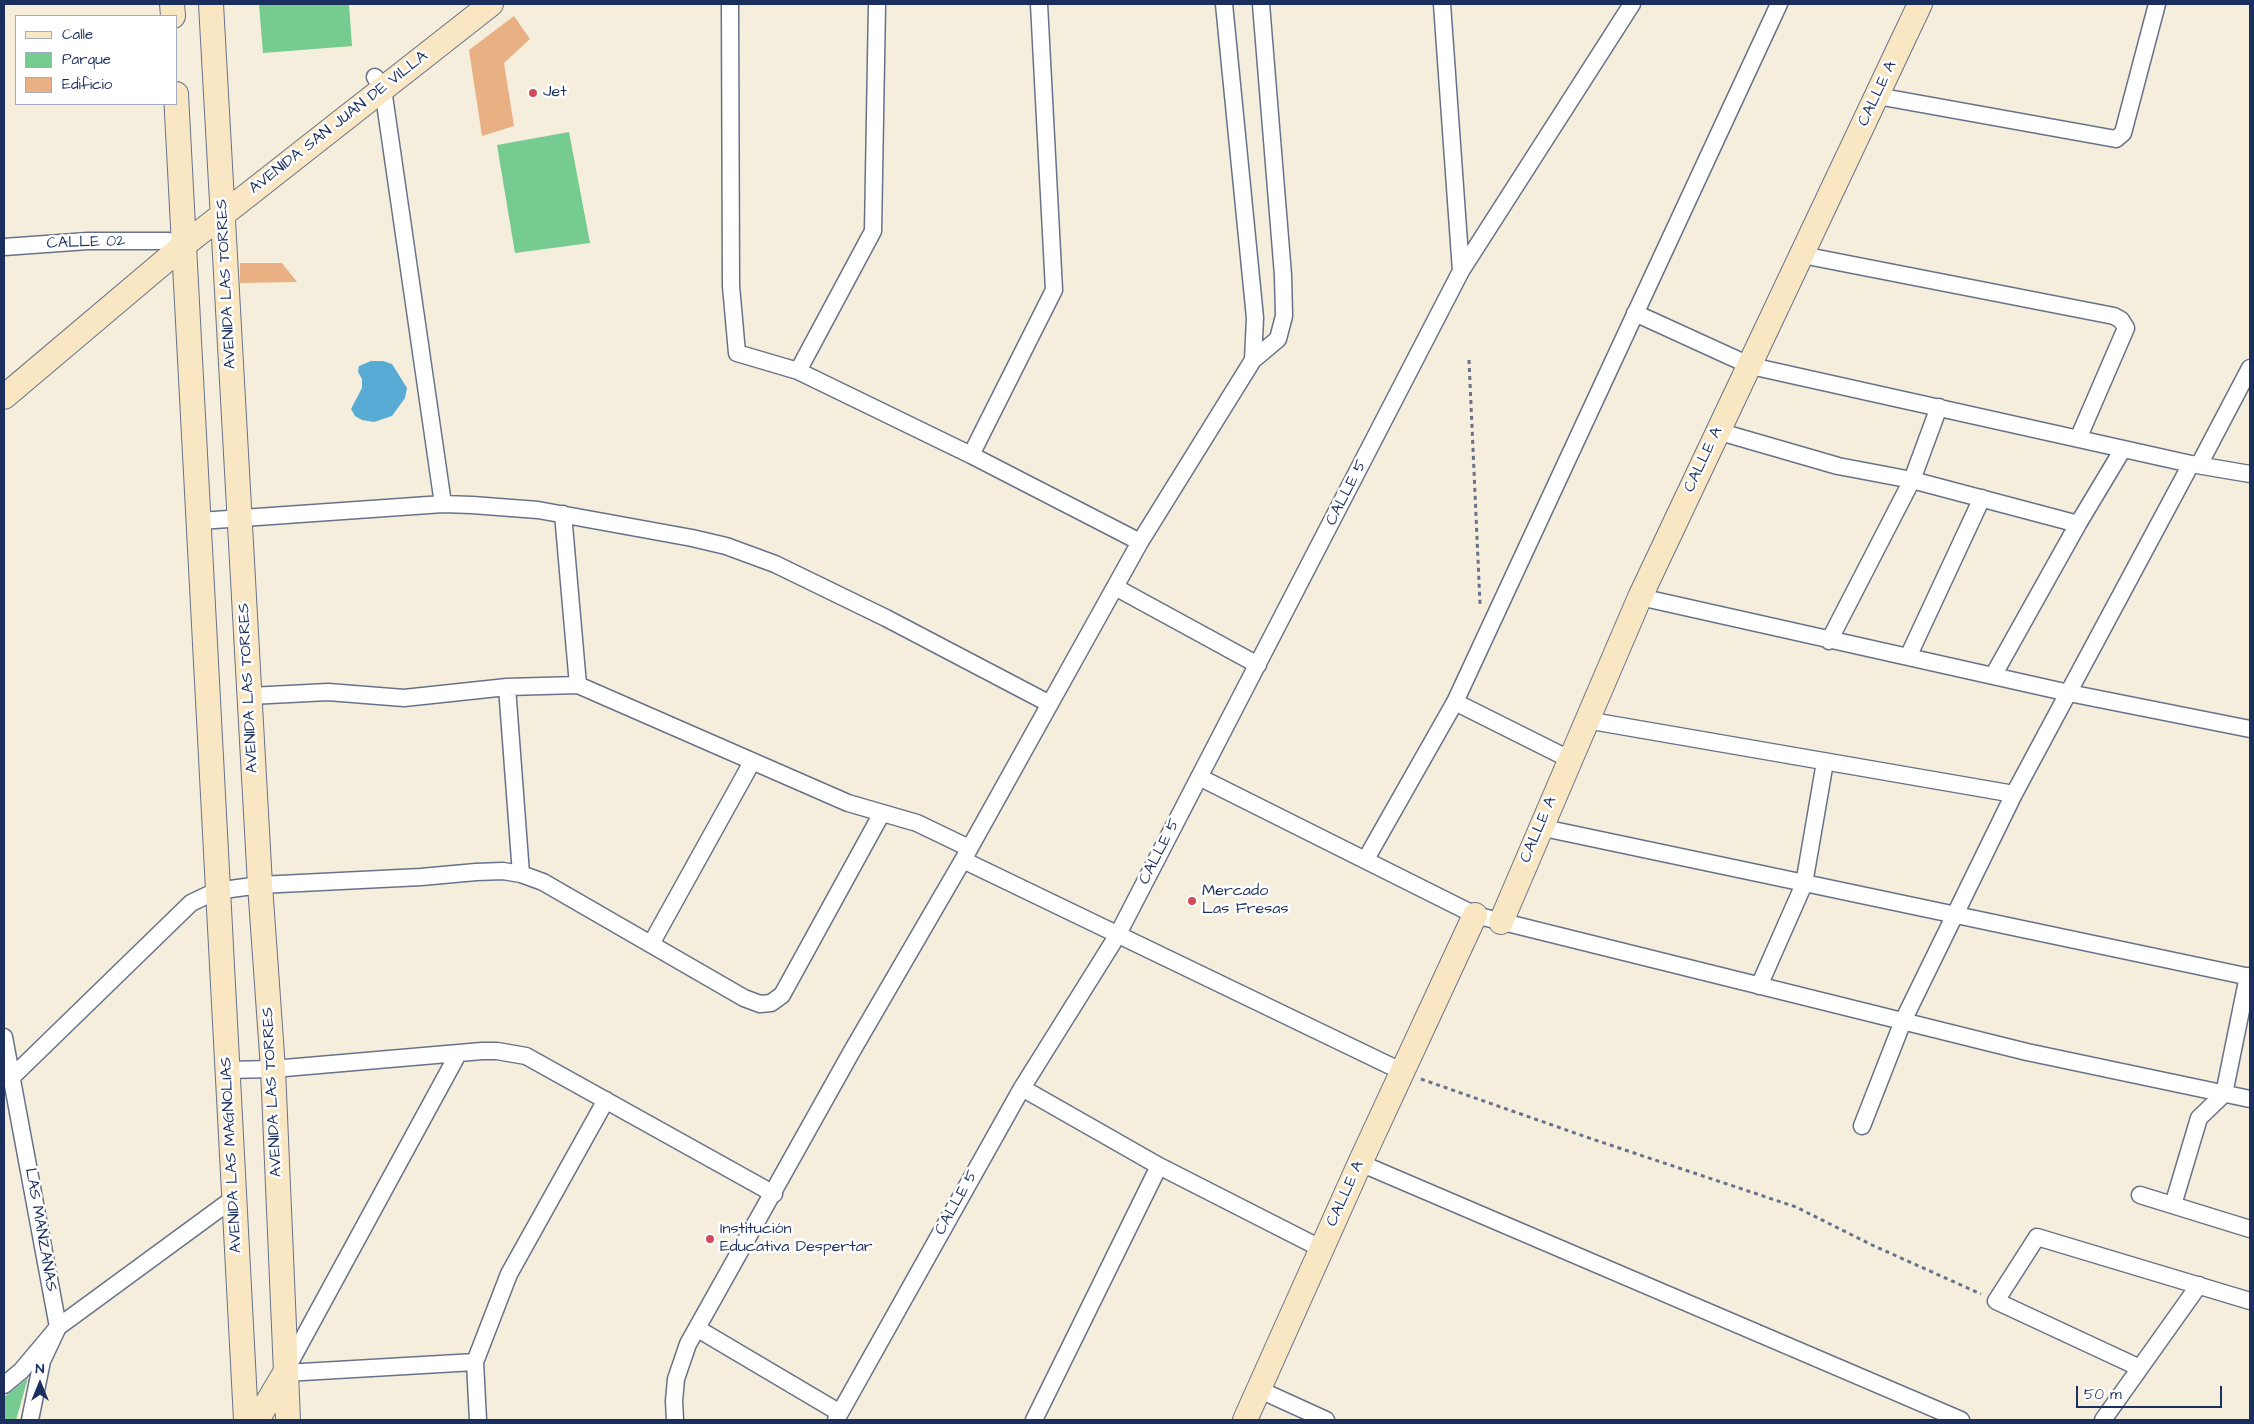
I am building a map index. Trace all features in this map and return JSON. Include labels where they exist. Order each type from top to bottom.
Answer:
[{"type":"street","name":"AVENIDA LAS TORRES","points":[[211,4],[260,885],[273,1069],[288,1420]]},
{"type":"street","name":"AVENIDA SAN JUAN DE VILLA","points":[[379,83],[468,4]]},
{"type":"street","name":"AVENIDA SAN JUAN DE VILLA","points":[[4,378],[178,238],[222,206],[379,83],[490,4]]},
{"type":"street","points":[[730,4],[731,286],[737,353],[798,371],[971,454],[1140,542]]},
{"type":"street","points":[[798,371],[873,231],[877,4]]},
{"type":"street","points":[[971,454],[1054,290],[1039,4]]},
{"type":"street","points":[[1224,4],[1255,318],[1254,360]]},
{"type":"street","points":[[675,1420],[676,1379],[681,1362],[852,1051],[966,854],[1140,542],[1254,360],[1278,339],[1284,316],[1283,275],[1261,4]]},
{"type":"street","points":[[1442,4],[1461,271]]},
{"type":"street","name":"CALLE 5","points":[[838,1417],[1022,1088],[1117,936],[1461,271],[1632,4]]},
{"type":"street","points":[[1366,859],[1455,702],[1779,4]]},
{"type":"street","name":"CALLE A","points":[[1501,922],[1569,759],[1640,597],[1717,431],[1751,366],[1920,4]]},
{"type":"street","points":[[1877,96],[2116,139],[2123,133],[2157,4]]},
{"type":"street","points":[[379,83],[443,504]]},
{"type":"street","points":[[176,105],[178,238],[200,521],[216,891]]},
{"type":"street","name":"AVENIDA SAN JUAN DE VILLA","points":[[4,397],[178,238]]},
{"type":"street","name":"CALLE 02","points":[[4,247],[88,241],[178,238]]},
{"type":"street","points":[[1802,255],[2104,314],[2121,320],[2126,328],[2078,439]]},
{"type":"street","points":[[1636,312],[1751,366],[2195,465],[2250,474]]},
{"type":"street","points":[[1862,1126],[1903,1021],[2014,794],[2250,368]]},
{"type":"street","points":[[1829,641],[1912,480],[1939,407]]},
{"type":"street","points":[[1717,431],[1838,466],[1912,480],[2078,524]]},
{"type":"street","points":[[1993,676],[2078,524],[2123,449]]},
{"type":"street","points":[[1908,657],[1982,498]]},
{"type":"street","points":[[200,521],[443,504],[510,508],[563,514],[692,538],[746,552],[775,564],[886,618],[1050,704]]},
{"type":"street","points":[[563,514],[578,685]]},
{"type":"street","points":[[1115,587],[1258,665]]},
{"type":"street","points":[[1640,597],[1829,641],[2069,693],[2250,728]]},
{"type":"street","points":[[250,696],[308,692],[404,698],[507,688],[578,685],[848,803],[917,823],[966,854],[1117,936],[1403,1072]]},
{"type":"street","points":[[507,688],[521,874]]},
{"type":"street","points":[[1455,702],[1569,759]]},
{"type":"street","points":[[1586,720],[2014,794]]},
{"type":"street","points":[[651,944],[752,762]]},
{"type":"street","points":[[1759,986],[1804,884],[1825,762]]},
{"type":"street","points":[[1199,777],[1476,915],[2027,1052],[2250,1100]]},
{"type":"street","points":[[12,1077],[190,903],[216,891],[260,885],[421,877],[476,872],[503,871],[521,874],[543,882],[744,998],[760,1004],[777,999],[782,995],[882,814]]},
{"type":"street","points":[[1540,828],[1954,916],[2249,976],[2224,1094],[2199,1118],[2173,1205]]},
{"type":"street","name":"AVENIDA LAS MAGNOLIAS","points":[[216,891],[246,1420]]},
{"type":"street","name":"CALLE A","points":[[1245,1420],[1360,1163],[1476,915]]},
{"type":"street","name":"LAS MANZANAS","points":[[4,1036],[58,1327]]},
{"type":"street","points":[[227,1070],[273,1069],[497,1051],[526,1056],[774,1194]]},
{"type":"street","points":[[257,1420],[285,1373],[458,1054]]},
{"type":"street","points":[[1022,1088],[1159,1166],[1322,1249]]},
{"type":"street","points":[[478,1420],[475,1362],[509,1274],[606,1100]]},
{"type":"street","points":[[1360,1163],[1961,1420]]},
{"type":"street","points":[[1034,1420],[1159,1166]]},
{"type":"street","points":[[2140,1195],[2250,1229]]},
{"type":"street","points":[[4,1386],[21,1371],[58,1327],[234,1198]]},
{"type":"street","points":[[2140,1368],[1996,1301],[2037,1237],[2250,1301]]},
{"type":"street","points":[[2103,1420],[2199,1285]]},
{"type":"street","points":[[30,1420],[42,1361],[58,1327]]},
{"type":"street","points":[[698,1329],[838,1417]]},
{"type":"street","points":[[285,1373],[475,1362]]},
{"type":"street","points":[[1260,1390],[1326,1420]]},
{"type":"path","points":[[1469,360],[1480,606]]},
{"type":"path","points":[[1403,1072],[1592,1139],[1796,1207],[1872,1245],[1996,1301]]},
{"type":"green space","points":[[259,4],[349,4],[352,46],[263,53]]},
{"type":"green space","points":[[569,132],[590,243],[515,253],[497,145]]},
{"type":"green space","points":[[28,1378],[16,1420],[4,1420],[4,1397]]},
{"type":"water","points":[[371,361],[383,361],[392,364],[407,388],[405,398],[392,416],[374,422],[362,420],[355,416],[351,409],[362,388],[362,379],[358,372],[359,366]]},
{"type":"building","points":[[514,16],[530,39],[504,63],[514,126],[482,136],[469,50]]},
{"type":"building","points":[[240,263],[282,263],[297,282],[240,283]]},
{"type":"place","name":"Jet","points":[[533,93]]},
{"type":"place","name":"Mercado Las Fresas","points":[[1192,901]]},
{"type":"place","name":"Institución Educativa Despertar","points":[[710,1239]]}]
